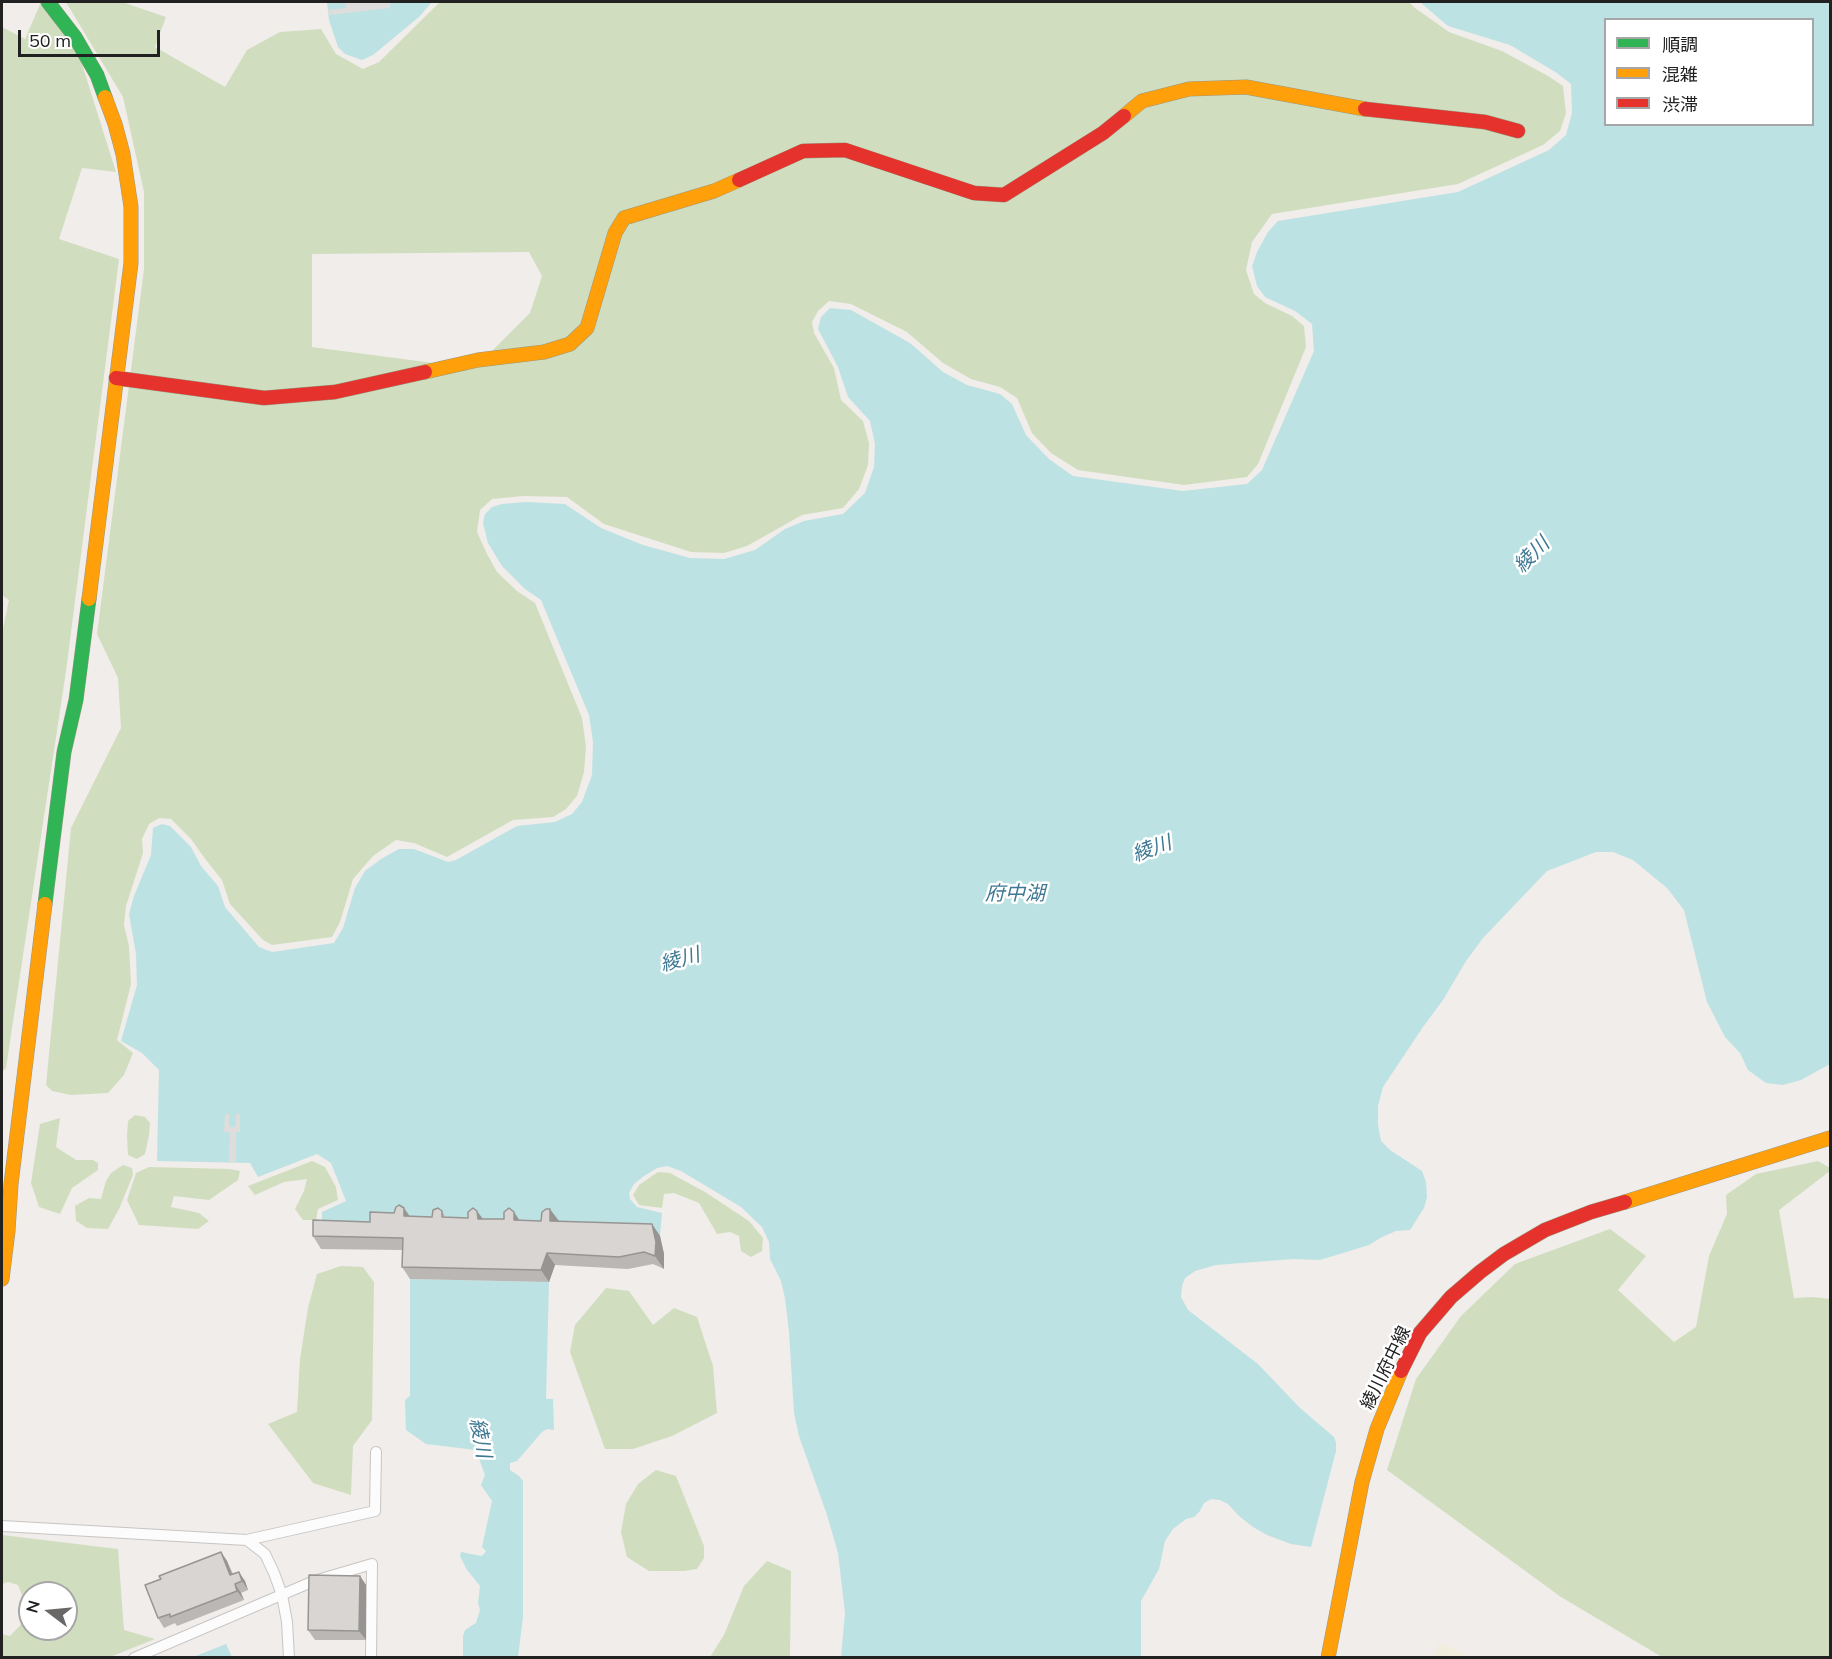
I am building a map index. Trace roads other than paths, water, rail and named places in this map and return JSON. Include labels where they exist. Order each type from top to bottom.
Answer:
[{"type":"street","points":[[2,1279],[11,1184],[64,752],[76,700],[130,263],[131,207],[123,154],[115,124],[97,75],[75,37],[48,2]]},
{"type":"street","points":[[116,378],[264,398],[335,392],[478,360],[544,352],[570,344],[587,328],[615,233],[624,218],[714,191],[802,151],[846,150],[974,193],[1004,195],[1103,133],[1142,102],[1189,89],[1246,87],[1364,110],[1485,122],[1518,131]]},
{"type":"street","name":"綾川府中線","points":[[1328,1658],[1362,1482],[1377,1429],[1396,1380],[1420,1333],[1451,1297],[1504,1254],[1545,1230],[1591,1212],[1830,1138]]},
{"type":"lane","points":[[2,1526],[247,1540],[375,1511],[376,1452]]},
{"type":"lane","points":[[247,1540],[265,1554],[282,1595],[287,1622],[289,1658]]},
{"type":"lane","points":[[135,1658],[314,1581],[372,1564],[371,1658]]},
{"type":"water","points":[[327,2],[432,2],[419,17],[373,55],[362,60],[345,54],[338,47],[329,20]]},
{"type":"water","name":"府中湖","points":[[1420,2],[1830,2],[1830,1064],[1801,1080],[1783,1085],[1766,1083],[1748,1070],[1740,1053],[1725,1037],[1707,1002],[1684,910],[1667,888],[1633,860],[1613,852],[1596,852],[1547,871],[1483,938],[1383,1087],[1378,1106],[1381,1141],[1390,1150],[1422,1171],[1426,1182],[1427,1197],[1424,1208],[1410,1230],[1396,1231],[1369,1245],[1320,1260],[1293,1259],[1216,1265],[1195,1271],[1185,1278],[1182,1286],[1181,1297],[1188,1310],[1258,1364],[1300,1408],[1334,1437],[1336,1451],[1311,1547],[1291,1544],[1267,1535],[1239,1516],[1228,1504],[1211,1499],[1204,1503],[1194,1517],[1186,1519],[1173,1529],[1165,1541],[1159,1569],[1141,1601],[1141,1657],[841,1657],[845,1613],[838,1553],[799,1436],[794,1413],[785,1298],[781,1281],[770,1259],[769,1242],[762,1227],[741,1207],[681,1171],[667,1166],[657,1168],[644,1176],[634,1184],[629,1193],[630,1199],[637,1207],[662,1213],[660,1236],[559,1233],[322,1233],[322,1212],[346,1201],[331,1163],[317,1154],[258,1177],[250,1163],[157,1161],[159,1070],[142,1053],[121,1041],[137,985],[136,954],[129,914],[151,855],[153,828],[162,824],[170,826],[191,847],[201,866],[218,886],[225,907],[259,947],[272,952],[334,943],[343,928],[355,888],[365,871],[399,849],[414,849],[448,862],[456,860],[517,826],[555,822],[572,814],[582,802],[592,775],[593,742],[589,715],[541,600],[525,589],[502,566],[488,543],[483,523],[485,514],[492,507],[526,502],[565,504],[601,528],[643,545],[690,558],[724,559],[755,550],[785,529],[804,521],[843,514],[865,493],[874,467],[875,444],[870,421],[848,397],[838,367],[818,329],[821,317],[830,308],[851,310],[910,343],[943,372],[967,385],[1000,394],[1012,404],[1026,435],[1049,459],[1073,476],[1183,491],[1247,484],[1262,470],[1314,351],[1312,324],[1295,311],[1265,297],[1257,286],[1252,266],[1268,232],[1278,221],[1458,192],[1549,150],[1566,135],[1572,113],[1571,84],[1510,45],[1448,26]]},
{"type":"water","name":"綾川","points":[[410,1279],[549,1282],[546,1399],[553,1399],[554,1430],[547,1429],[542,1432],[517,1461],[510,1463],[510,1470],[523,1481],[523,1617],[518,1657],[463,1657],[465,1630],[476,1623],[480,1610],[478,1603],[480,1586],[467,1570],[460,1556],[461,1552],[481,1556],[486,1551],[482,1547],[492,1501],[481,1485],[485,1475],[476,1450],[426,1444],[406,1430],[405,1400],[410,1396]]},
{"type":"water","points":[[226,1644],[232,1657],[193,1657]]}]
